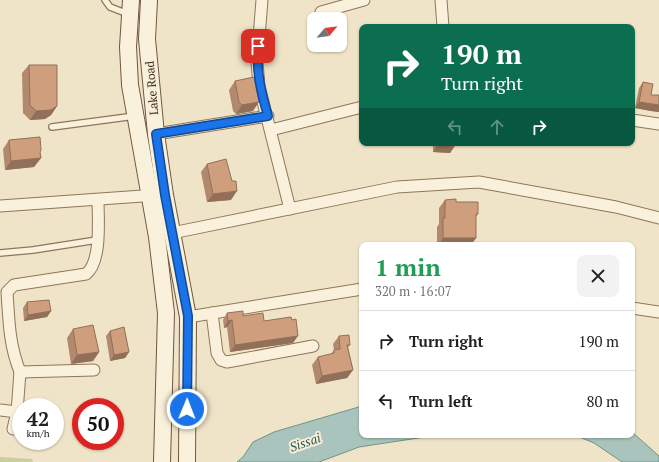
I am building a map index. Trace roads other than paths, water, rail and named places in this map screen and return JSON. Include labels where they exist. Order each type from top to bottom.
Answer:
[{"type":"main road","name":"Lake Road","points":[[149,0],[147,39],[156,134],[158,195],[157,237],[166,313],[162,462]]},
{"type":"main road","name":"Lake Road","points":[[131,8],[128,47],[130,85],[135,116],[158,195],[172,233],[188,316],[187,462]]},
{"type":"street","points":[[262,0],[257,62],[260,86],[290,209]]},
{"type":"street","points":[[321,12],[364,0]]},
{"type":"street","points":[[441,0],[443,24]]},
{"type":"street","points":[[271,130],[359,108]]},
{"type":"street","points":[[156,134],[268,116]]},
{"type":"street","points":[[635,120],[659,124]]},
{"type":"street","points":[[172,233],[397,187],[479,182],[616,207],[659,218]]},
{"type":"street","points":[[0,206],[158,195]]},
{"type":"street","points":[[18,398],[20,372],[9,335],[7,292],[9,288],[14,285],[86,274],[91,271],[94,265],[97,240],[98,200]]},
{"type":"street","points":[[188,316],[359,289]]},
{"type":"street","points":[[635,308],[659,312]]},
{"type":"street","points":[[212,313],[217,353],[221,360],[227,362],[313,346]]},
{"type":"street","points":[[20,372],[94,370]]},
{"type":"street","points":[[0,410],[12,411]]},
{"type":"lane","points":[[105,0],[110,7],[131,8]]},
{"type":"lane","points":[[52,127],[135,116]]},
{"type":"lane","points":[[0,253],[33,250],[97,240]]},
{"type":"water","name":"Sissai","points":[[359,407],[359,438],[418,438],[359,447],[319,462],[237,462],[243,457],[253,442],[274,432]]},
{"type":"water","points":[[635,435],[659,456],[659,462],[622,462],[594,443],[582,438],[635,438]]}]
